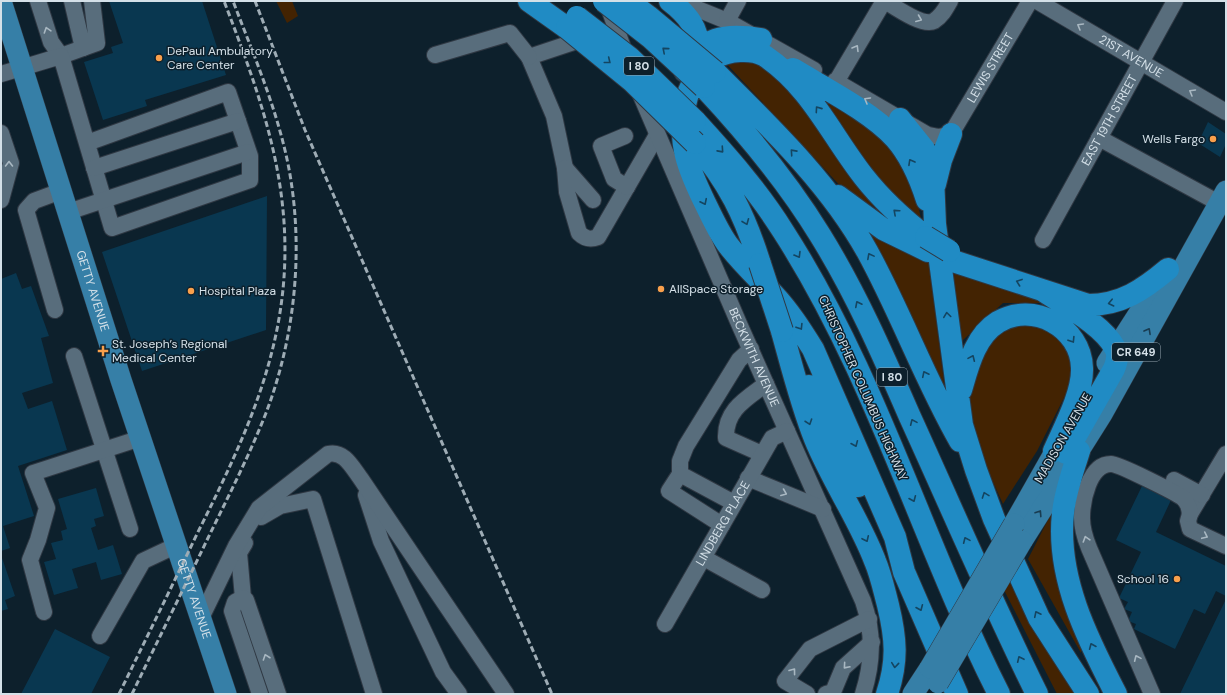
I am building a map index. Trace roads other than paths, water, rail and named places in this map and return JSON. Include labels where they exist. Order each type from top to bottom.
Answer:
[{"type":"highway","points":[[528,1],[572,23],[695,143],[717,170],[732,192],[748,226],[815,440],[864,536],[876,562],[883,584],[892,621],[895,650],[893,676],[887,694]]},
{"type":"highway","name":"CHRISTOPHER COLUMBUS HIGHWAY","points":[[554,1],[572,23],[630,58],[695,121],[737,167],[783,230],[823,299],[857,370],[951,589],[999,694]]},
{"type":"highway","name":"I 80","points":[[605,1],[650,37],[709,80],[776,171],[816,229],[839,268],[884,358],[1037,694]]},
{"type":"highway","points":[[628,1],[648,16],[709,80],[756,113],[812,173],[852,207],[884,230],[938,245],[996,274],[1088,305],[1103,305],[1124,300],[1152,283],[1168,269]]},
{"type":"highway","points":[[676,3],[695,29],[699,44],[698,52]]},
{"type":"highway","points":[[904,572],[895,537],[813,349],[796,321],[727,244],[676,144],[672,123],[677,91],[688,64],[709,42],[723,37],[748,37],[789,67],[855,107],[887,130],[903,148],[915,169],[938,245]]},
{"type":"highway","points":[[688,167],[683,145],[682,127],[687,99],[694,79],[711,60],[719,56],[762,47]]},
{"type":"highway","points":[[762,47],[810,98],[864,177],[894,211],[938,245]]},
{"type":"highway","points":[[900,119],[924,149],[931,166],[938,245],[962,425],[976,470],[994,519],[1038,618],[1088,694]]},
{"type":"highway","points":[[934,190],[941,160],[951,134]]},
{"type":"highway","points":[[812,173],[850,225],[866,250],[941,409],[976,470]]},
{"type":"highway","points":[[1042,290],[1098,328],[1116,349],[1118,360],[1060,462],[1057,486]]},
{"type":"highway","points":[[959,395],[978,343],[983,336],[998,322],[1008,318],[1029,315],[1048,318],[1056,322],[1071,337],[1078,348],[1082,368],[1074,403],[1054,451]]},
{"type":"highway","points":[[782,331],[886,542],[904,572],[957,694]]},
{"type":"highway","points":[[1079,451],[1062,512],[1064,562],[1074,601],[1082,624],[1116,694]]},
{"type":"main road","name":"GETTY AVENUE","points":[[1,2],[141,438],[226,694]]},
{"type":"main road","name":"MADISON AVENUE","points":[[913,694],[933,685],[1018,532],[1054,451],[1116,349],[1168,269],[1223,194]]},
{"type":"main road","name":"MADISON AVENUE","points":[[1018,532],[1057,486],[1079,451],[1223,194]]},
{"type":"street","points":[[38,1],[51,42],[61,56],[112,228],[250,180],[248,152],[228,92],[87,143]]},
{"type":"street","points":[[72,1],[83,48]]},
{"type":"street","name":"BECKWITH AVENUE","points":[[605,1],[657,135],[863,601],[869,618],[872,642],[870,673],[863,694]]},
{"type":"street","points":[[727,21],[738,1]]},
{"type":"street","points":[[836,82],[884,1],[918,20],[933,22],[942,14],[950,1]]},
{"type":"street","name":"LEWIS STREET","points":[[951,134],[1030,1]]},
{"type":"street","name":"21ST AVENUE","points":[[1037,1],[1226,112]]},
{"type":"street","name":"EAST 19TH STREET","points":[[1043,240],[1176,1]]},
{"type":"street","points":[[631,70],[631,38],[640,20],[661,8],[676,3],[727,21],[762,47],[836,82],[900,119],[935,137],[941,138],[951,134]]},
{"type":"street","points":[[77,22],[93,8]]},
{"type":"street","points":[[1,74],[61,56],[97,43],[93,8]]},
{"type":"street","points":[[435,55],[510,33],[529,57],[554,116],[565,168],[567,192],[579,233],[584,237],[591,239],[598,237],[657,135]]},
{"type":"street","points":[[529,57],[577,41],[618,34]]},
{"type":"street","points":[[94,168],[238,122]]},
{"type":"street","points":[[1,133],[11,162],[1,197]]},
{"type":"street","points":[[626,136],[601,146],[614,179],[627,187]]},
{"type":"street","points":[[1099,138],[1223,194]]},
{"type":"street","points":[[68,212],[248,152]]},
{"type":"street","points":[[565,168],[593,200]]},
{"type":"street","points":[[55,310],[26,210],[34,200],[61,191]]},
{"type":"street","points":[[722,525],[669,491],[680,474],[680,461],[686,446],[739,360],[751,349]]},
{"type":"street","points":[[74,356],[130,530]]},
{"type":"street","points":[[762,454],[732,442],[726,438],[726,431],[738,405],[766,384]]},
{"type":"street","name":"LINDBERG PLACE","points":[[665,624],[772,438],[787,431]]},
{"type":"street","points":[[44,612],[30,560],[38,540],[47,508],[33,473],[141,438]]},
{"type":"street","points":[[201,618],[236,546],[259,508],[328,454],[335,452],[343,456],[361,479],[506,694]]},
{"type":"street","points":[[1189,518],[1226,454]]},
{"type":"street","points":[[1152,694],[1084,534],[1082,518],[1083,505],[1088,486],[1096,472],[1102,466],[1111,464],[1132,471],[1182,497],[1189,504],[1190,528],[1226,546]]},
{"type":"street","points":[[680,474],[734,502]]},
{"type":"street","points":[[748,478],[823,509]]},
{"type":"street","points":[[361,479],[382,541],[444,672],[458,694]]},
{"type":"street","points":[[1174,480],[1202,495]]},
{"type":"street","points":[[278,694],[246,600],[243,598],[239,553],[260,517],[280,506],[312,499],[374,694]]},
{"type":"street","points":[[100,636],[143,561],[177,545]]},
{"type":"street","points":[[704,558],[762,590]]},
{"type":"street","points":[[243,598],[235,602],[232,611],[260,694]]},
{"type":"street","points":[[808,694],[785,681],[810,649],[869,618]]},
{"type":"street","points":[[826,694],[833,692],[843,668],[872,642]]},
{"type":"railway","points":[[119,694],[216,495],[251,417],[275,339],[282,298],[285,255],[280,183],[261,104],[224,1]]},
{"type":"railway","points":[[132,694],[238,476],[266,413],[276,384],[290,324],[294,293],[296,231],[294,200],[289,169],[279,126],[233,1]]},
{"type":"railway","points":[[255,1],[305,130],[552,694]]},
{"type":"place","name":"DePaul Ambulatory Care Center","points":[[159,58]]},
{"type":"place","name":"Wells Fargo","points":[[1213,139]]},
{"type":"place","name":"AllSpace Storage","points":[[661,289]]},
{"type":"place","name":"Hospital Plaza","points":[[191,291]]},
{"type":"place","name":"St. Joseph’s Regional Medical Center","points":[[103,351]]},
{"type":"place","name":"School 16","points":[[1177,579]]}]
